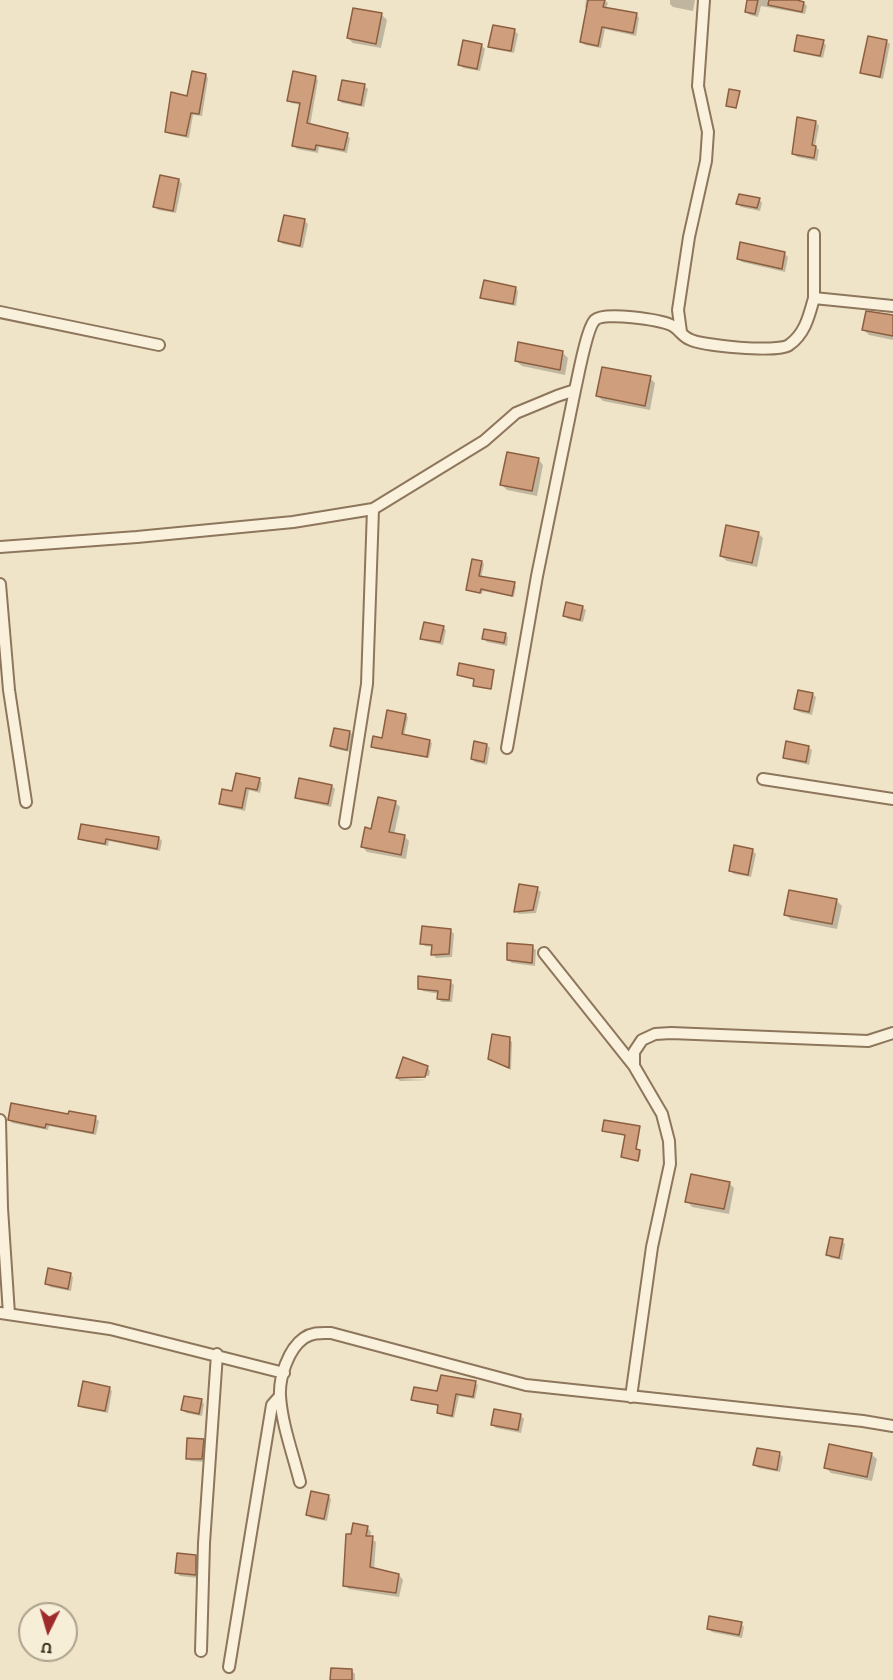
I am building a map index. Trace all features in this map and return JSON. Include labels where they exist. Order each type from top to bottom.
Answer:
[{"type":"street","points":[[681,332],[678,309],[689,237],[706,161],[708,132],[698,86],[704,0]]},
{"type":"street","points":[[507,748],[537,576],[575,390],[589,330],[594,320],[602,316],[615,315],[670,324],[688,339],[728,346],[770,349],[786,347],[807,325],[814,298],[814,234]]},
{"type":"street","points":[[814,298],[893,306]]},
{"type":"street","points":[[0,312],[159,345]]},
{"type":"street","points":[[0,547],[293,522],[373,509],[484,441],[516,414],[575,390]]},
{"type":"street","points":[[345,823],[367,684],[373,509]]},
{"type":"street","points":[[0,584],[9,690],[26,802]]},
{"type":"street","points":[[762,779],[893,799]]},
{"type":"street","points":[[544,953],[634,1066],[662,1114],[669,1141],[670,1164],[652,1247],[631,1397]]},
{"type":"street","points":[[634,1066],[634,1052],[642,1040],[655,1034],[868,1041],[893,1033]]},
{"type":"street","points":[[0,1120],[4,1313],[110,1329],[217,1354],[284,1373]]},
{"type":"street","points":[[300,1482],[280,1396],[284,1373],[296,1345],[305,1337],[316,1333],[331,1333],[526,1385],[893,1426]]},
{"type":"street","points":[[201,1651],[204,1543],[217,1354]]},
{"type":"street","points":[[229,1667],[272,1405],[280,1396]]},
{"type":"building","points":[[588,0],[605,0],[603,7],[637,13],[633,33],[602,27],[598,46],[580,42]]},
{"type":"building","points":[[747,0],[758,0],[755,14],[745,12]]},
{"type":"building","points":[[769,0],[804,2],[802,12],[768,5]]},
{"type":"building","points":[[353,8],[382,13],[376,44],[347,38]]},
{"type":"building","points":[[493,25],[515,29],[511,51],[488,47]]},
{"type":"building","points":[[797,35],[824,40],[820,56],[794,51]]},
{"type":"building","points":[[868,36],[887,40],[880,77],[860,73]]},
{"type":"building","points":[[463,40],[482,44],[477,69],[458,65]]},
{"type":"building","points":[[192,71],[206,74],[199,114],[191,113],[186,136],[165,132],[171,92],[187,96]]},
{"type":"building","points":[[293,71],[316,76],[307,123],[348,133],[344,150],[316,145],[315,150],[292,146],[300,103],[287,101]]},
{"type":"building","points":[[342,80],[365,84],[361,105],[338,100]]},
{"type":"building","points":[[729,89],[740,91],[736,108],[726,106]]},
{"type":"building","points":[[797,117],[816,121],[812,145],[816,146],[814,158],[792,154]]},
{"type":"building","points":[[160,175],[179,179],[173,211],[153,207]]},
{"type":"building","points":[[739,194],[760,198],[757,208],[736,204]]},
{"type":"building","points":[[284,215],[305,219],[300,246],[278,241]]},
{"type":"building","points":[[740,242],[785,252],[782,269],[737,259]]},
{"type":"building","points":[[484,280],[516,287],[513,304],[480,298]]},
{"type":"building","points":[[866,311],[893,315],[893,336],[862,330]]},
{"type":"building","points":[[518,342],[563,351],[560,370],[515,361]]},
{"type":"building","points":[[602,367],[651,376],[645,406],[596,396]]},
{"type":"building","points":[[507,452],[539,458],[532,491],[500,485]]},
{"type":"building","points":[[726,525],[759,532],[752,563],[720,556]]},
{"type":"building","points":[[472,559],[482,561],[479,576],[515,582],[512,596],[481,589],[480,593],[466,590]]},
{"type":"building","points":[[566,602],[583,606],[580,620],[563,616]]},
{"type":"building","points":[[424,622],[444,626],[440,642],[420,639]]},
{"type":"building","points":[[484,629],[506,633],[504,643],[482,639]]},
{"type":"building","points":[[459,663],[494,670],[491,689],[473,686],[474,679],[457,675]]},
{"type":"building","points":[[798,690],[813,693],[809,712],[794,709]]},
{"type":"building","points":[[387,710],[406,714],[402,734],[430,740],[427,757],[371,747],[373,736],[382,738]]},
{"type":"building","points":[[334,728],[350,731],[347,750],[330,746]]},
{"type":"building","points":[[474,741],[487,744],[484,762],[471,759]]},
{"type":"building","points":[[786,741],[809,746],[806,762],[783,758]]},
{"type":"building","points":[[236,773],[260,778],[257,790],[246,788],[242,808],[219,804],[222,789],[232,791]]},
{"type":"building","points":[[299,778],[332,785],[328,804],[295,798]]},
{"type":"building","points":[[378,797],[396,801],[389,832],[405,835],[401,855],[361,847],[365,827],[371,829]]},
{"type":"building","points":[[81,824],[159,837],[157,849],[106,839],[105,844],[78,839]]},
{"type":"building","points":[[734,845],[753,849],[748,875],[729,871]]},
{"type":"building","points":[[519,884],[538,887],[533,910],[514,912]]},
{"type":"building","points":[[789,890],[837,899],[832,924],[784,915]]},
{"type":"building","points":[[422,926],[451,929],[449,954],[431,955],[432,945],[420,944]]},
{"type":"building","points":[[507,943],[533,945],[532,963],[507,960]]},
{"type":"building","points":[[418,976],[451,980],[449,1000],[437,999],[438,991],[418,989]]},
{"type":"building","points":[[492,1034],[510,1037],[509,1068],[488,1059]]},
{"type":"building","points":[[403,1057],[428,1066],[425,1077],[396,1078]]},
{"type":"building","points":[[11,1103],[68,1114],[69,1111],[96,1116],[93,1133],[46,1124],[45,1128],[8,1120]]},
{"type":"building","points":[[604,1120],[640,1126],[636,1149],[640,1150],[638,1161],[621,1157],[625,1135],[602,1131]]},
{"type":"building","points":[[691,1174],[730,1182],[724,1209],[685,1202]]},
{"type":"building","points":[[830,1237],[843,1239],[839,1258],[826,1255]]},
{"type":"building","points":[[48,1268],[71,1273],[68,1289],[45,1284]]},
{"type":"building","points":[[441,1375],[476,1381],[473,1397],[456,1394],[452,1416],[437,1413],[438,1405],[411,1400],[414,1387],[437,1391]]},
{"type":"building","points":[[83,1381],[110,1387],[105,1411],[78,1406]]},
{"type":"building","points":[[184,1396],[202,1399],[199,1414],[181,1410]]},
{"type":"building","points":[[494,1409],[521,1414],[518,1430],[491,1425]]},
{"type":"building","points":[[187,1438],[204,1439],[202,1459],[186,1459]]},
{"type":"building","points":[[829,1444],[872,1453],[867,1477],[824,1468]]},
{"type":"building","points":[[757,1448],[780,1452],[777,1470],[753,1465]]},
{"type":"building","points":[[311,1491],[329,1495],[324,1519],[306,1515]]},
{"type":"building","points":[[353,1523],[368,1526],[366,1536],[373,1536],[370,1567],[399,1574],[396,1593],[343,1586],[346,1534],[351,1534]]},
{"type":"building","points":[[177,1553],[196,1555],[196,1575],[175,1573]]},
{"type":"building","points":[[709,1616],[742,1622],[739,1635],[707,1629]]},
{"type":"building","points":[[331,1668],[352,1669],[352,1680],[330,1680]]}]
